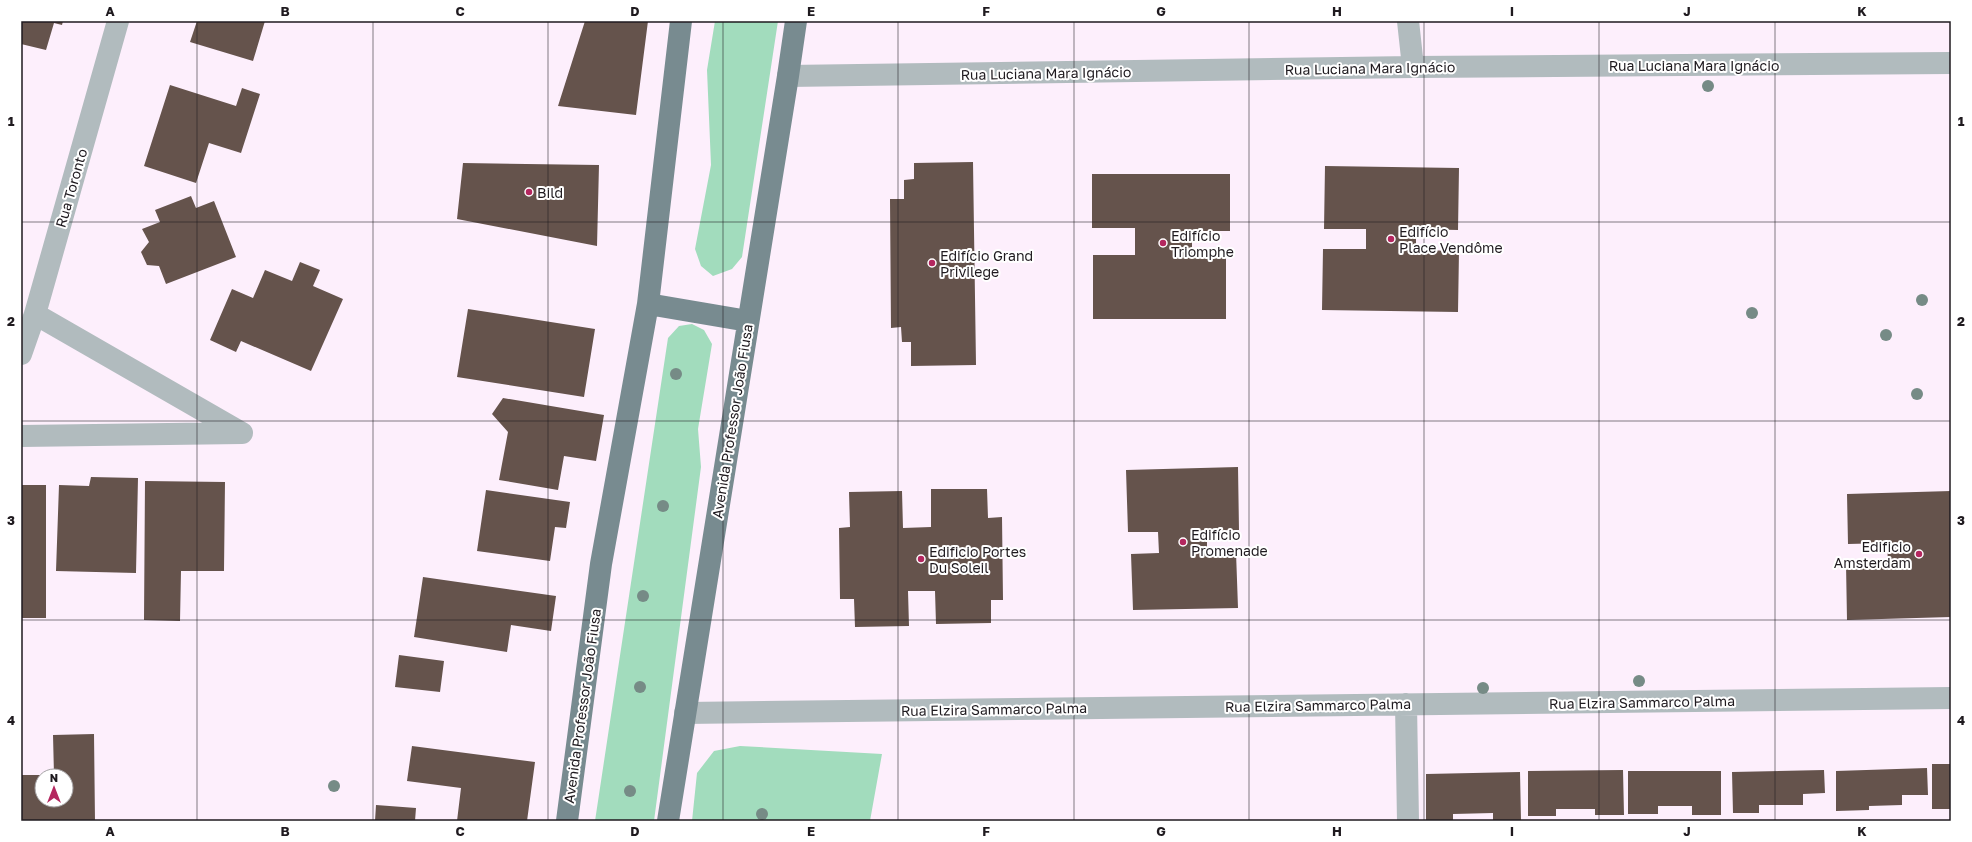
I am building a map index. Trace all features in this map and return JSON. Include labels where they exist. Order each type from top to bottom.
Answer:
[{"type":"main road","name":"Avenida Professor João Fiusa","points":[[567,821],[601,564],[648,304],[681,21]]},
{"type":"main road","name":"Avenida Professor João Fiusa","points":[[668,821],[796,21]]},
{"type":"main road","points":[[648,304],[748,321]]},
{"type":"street","name":"Rua Toronto","points":[[21,354],[35,314],[118,21]]},
{"type":"street","points":[[1408,21],[1413,67]]},
{"type":"street","name":"Rua Luciana Mara Ignácio","points":[[788,76],[1413,67],[1951,63]]},
{"type":"street","points":[[21,436],[242,433],[35,314]]},
{"type":"street","name":"Rua Elzira Sammarco Palma","points":[[685,713],[1951,698]]},
{"type":"street","points":[[1406,704],[1408,821]]},
{"type":"green space","points":[[715,21],[778,21],[742,257],[732,269],[713,276],[701,266],[695,249],[711,165],[707,70]]},
{"type":"green space","points":[[692,324],[704,330],[712,344],[698,429],[701,467],[654,821],[595,821],[668,338],[679,326]]},
{"type":"green space","points":[[740,746],[882,754],[870,821],[692,821],[697,773],[714,751]]},
{"type":"building","points":[[21,21],[63,21],[62,25],[54,23],[46,50],[21,44]]},
{"type":"building","points":[[197,21],[265,21],[253,61],[190,42]]},
{"type":"building","points":[[585,21],[648,21],[636,115],[558,106]]},
{"type":"building","points":[[170,85],[236,106],[242,88],[260,94],[241,153],[209,143],[196,183],[144,166]]},
{"type":"building","name":"Edifício Grand Privilege","points":[[973,162],[976,365],[911,366],[911,342],[902,342],[901,327],[891,328],[890,199],[904,199],[904,180],[914,179],[914,163]]},
{"type":"building","name":"Bild","points":[[463,163],[599,165],[597,246],[457,219]]},
{"type":"building","name":"Edifício Place Vendôme","points":[[1325,166],[1459,168],[1458,230],[1416,229],[1416,250],[1459,251],[1458,312],[1322,310],[1323,249],[1366,249],[1366,229],[1324,229]]},
{"type":"building","name":"Edifício Triomphe","points":[[1092,174],[1230,174],[1230,231],[1192,231],[1192,255],[1226,255],[1226,319],[1093,319],[1093,255],[1135,255],[1135,228],[1092,228]]},
{"type":"building","points":[[191,196],[196,208],[214,201],[236,257],[166,284],[159,266],[147,265],[141,252],[149,242],[142,229],[160,222],[155,210]]},
{"type":"building","points":[[300,262],[320,270],[313,286],[343,299],[311,371],[241,341],[236,352],[210,340],[232,289],[253,298],[265,270],[292,281]]},
{"type":"building","points":[[468,309],[595,329],[584,397],[457,377]]},
{"type":"building","points":[[503,398],[604,415],[596,461],[564,456],[558,490],[499,480],[508,432],[492,414]]},
{"type":"building","name":"Edifício Promenade","points":[[1238,467],[1239,530],[1207,531],[1207,553],[1236,552],[1238,608],[1133,610],[1131,554],[1159,553],[1158,532],[1128,532],[1126,470]]},
{"type":"building","points":[[91,477],[138,478],[136,573],[56,571],[59,485],[89,486]]},
{"type":"building","points":[[145,481],[225,482],[224,571],[181,571],[180,621],[144,620]]},
{"type":"building","points":[[21,485],[46,485],[46,618],[21,618]]},
{"type":"building","name":"Edificio Portes Du Soleil","points":[[931,489],[987,489],[988,518],[1002,517],[1003,600],[991,600],[991,623],[936,624],[935,591],[908,591],[909,626],[855,627],[854,599],[840,599],[839,528],[850,527],[849,492],[902,491],[903,528],[931,527]]},
{"type":"building","points":[[486,490],[570,502],[566,528],[555,527],[550,561],[477,551]]},
{"type":"building","name":"Edificio Amsterdam","points":[[1951,491],[1951,617],[1847,620],[1846,564],[1888,563],[1887,543],[1848,544],[1847,494]]},
{"type":"building","points":[[423,577],[556,596],[551,631],[511,625],[507,652],[414,637]]},
{"type":"building","points":[[399,655],[444,661],[440,692],[395,687]]},
{"type":"building","points":[[94,734],[95,821],[21,821],[21,775],[34,775],[34,808],[74,808],[74,768],[54,768],[53,735]]},
{"type":"building","points":[[412,746],[535,762],[527,821],[457,821],[461,788],[407,781]]},
{"type":"building","points":[[1932,764],[1951,764],[1951,809],[1932,809]]},
{"type":"building","points":[[1927,768],[1928,795],[1902,795],[1902,805],[1869,806],[1869,810],[1836,811],[1836,771]]},
{"type":"building","points":[[1623,770],[1624,815],[1595,815],[1595,809],[1556,809],[1556,816],[1528,816],[1528,771]]},
{"type":"building","points":[[1824,770],[1825,793],[1803,794],[1803,805],[1759,805],[1759,813],[1733,813],[1732,772]]},
{"type":"building","points":[[1628,771],[1721,771],[1721,815],[1692,815],[1692,806],[1658,806],[1658,814],[1628,814]]},
{"type":"building","points":[[1520,772],[1521,821],[1493,821],[1493,813],[1453,814],[1453,821],[1426,821],[1426,774]]},
{"type":"building","points":[[376,805],[416,808],[415,821],[375,821]]},
{"type":"place","name":"Bild","points":[[529,192]]},
{"type":"place","name":"Edifício Place Vendôme","points":[[1391,239]]},
{"type":"place","name":"Edifício Triomphe","points":[[1163,243]]},
{"type":"place","name":"Edifício Grand Privilege","points":[[932,263]]},
{"type":"place","name":"Edifício Promenade","points":[[1183,542]]},
{"type":"place","name":"Edificio Amsterdam","points":[[1919,554]]},
{"type":"place","name":"Edificio Portes Du Soleil","points":[[921,559]]}]
